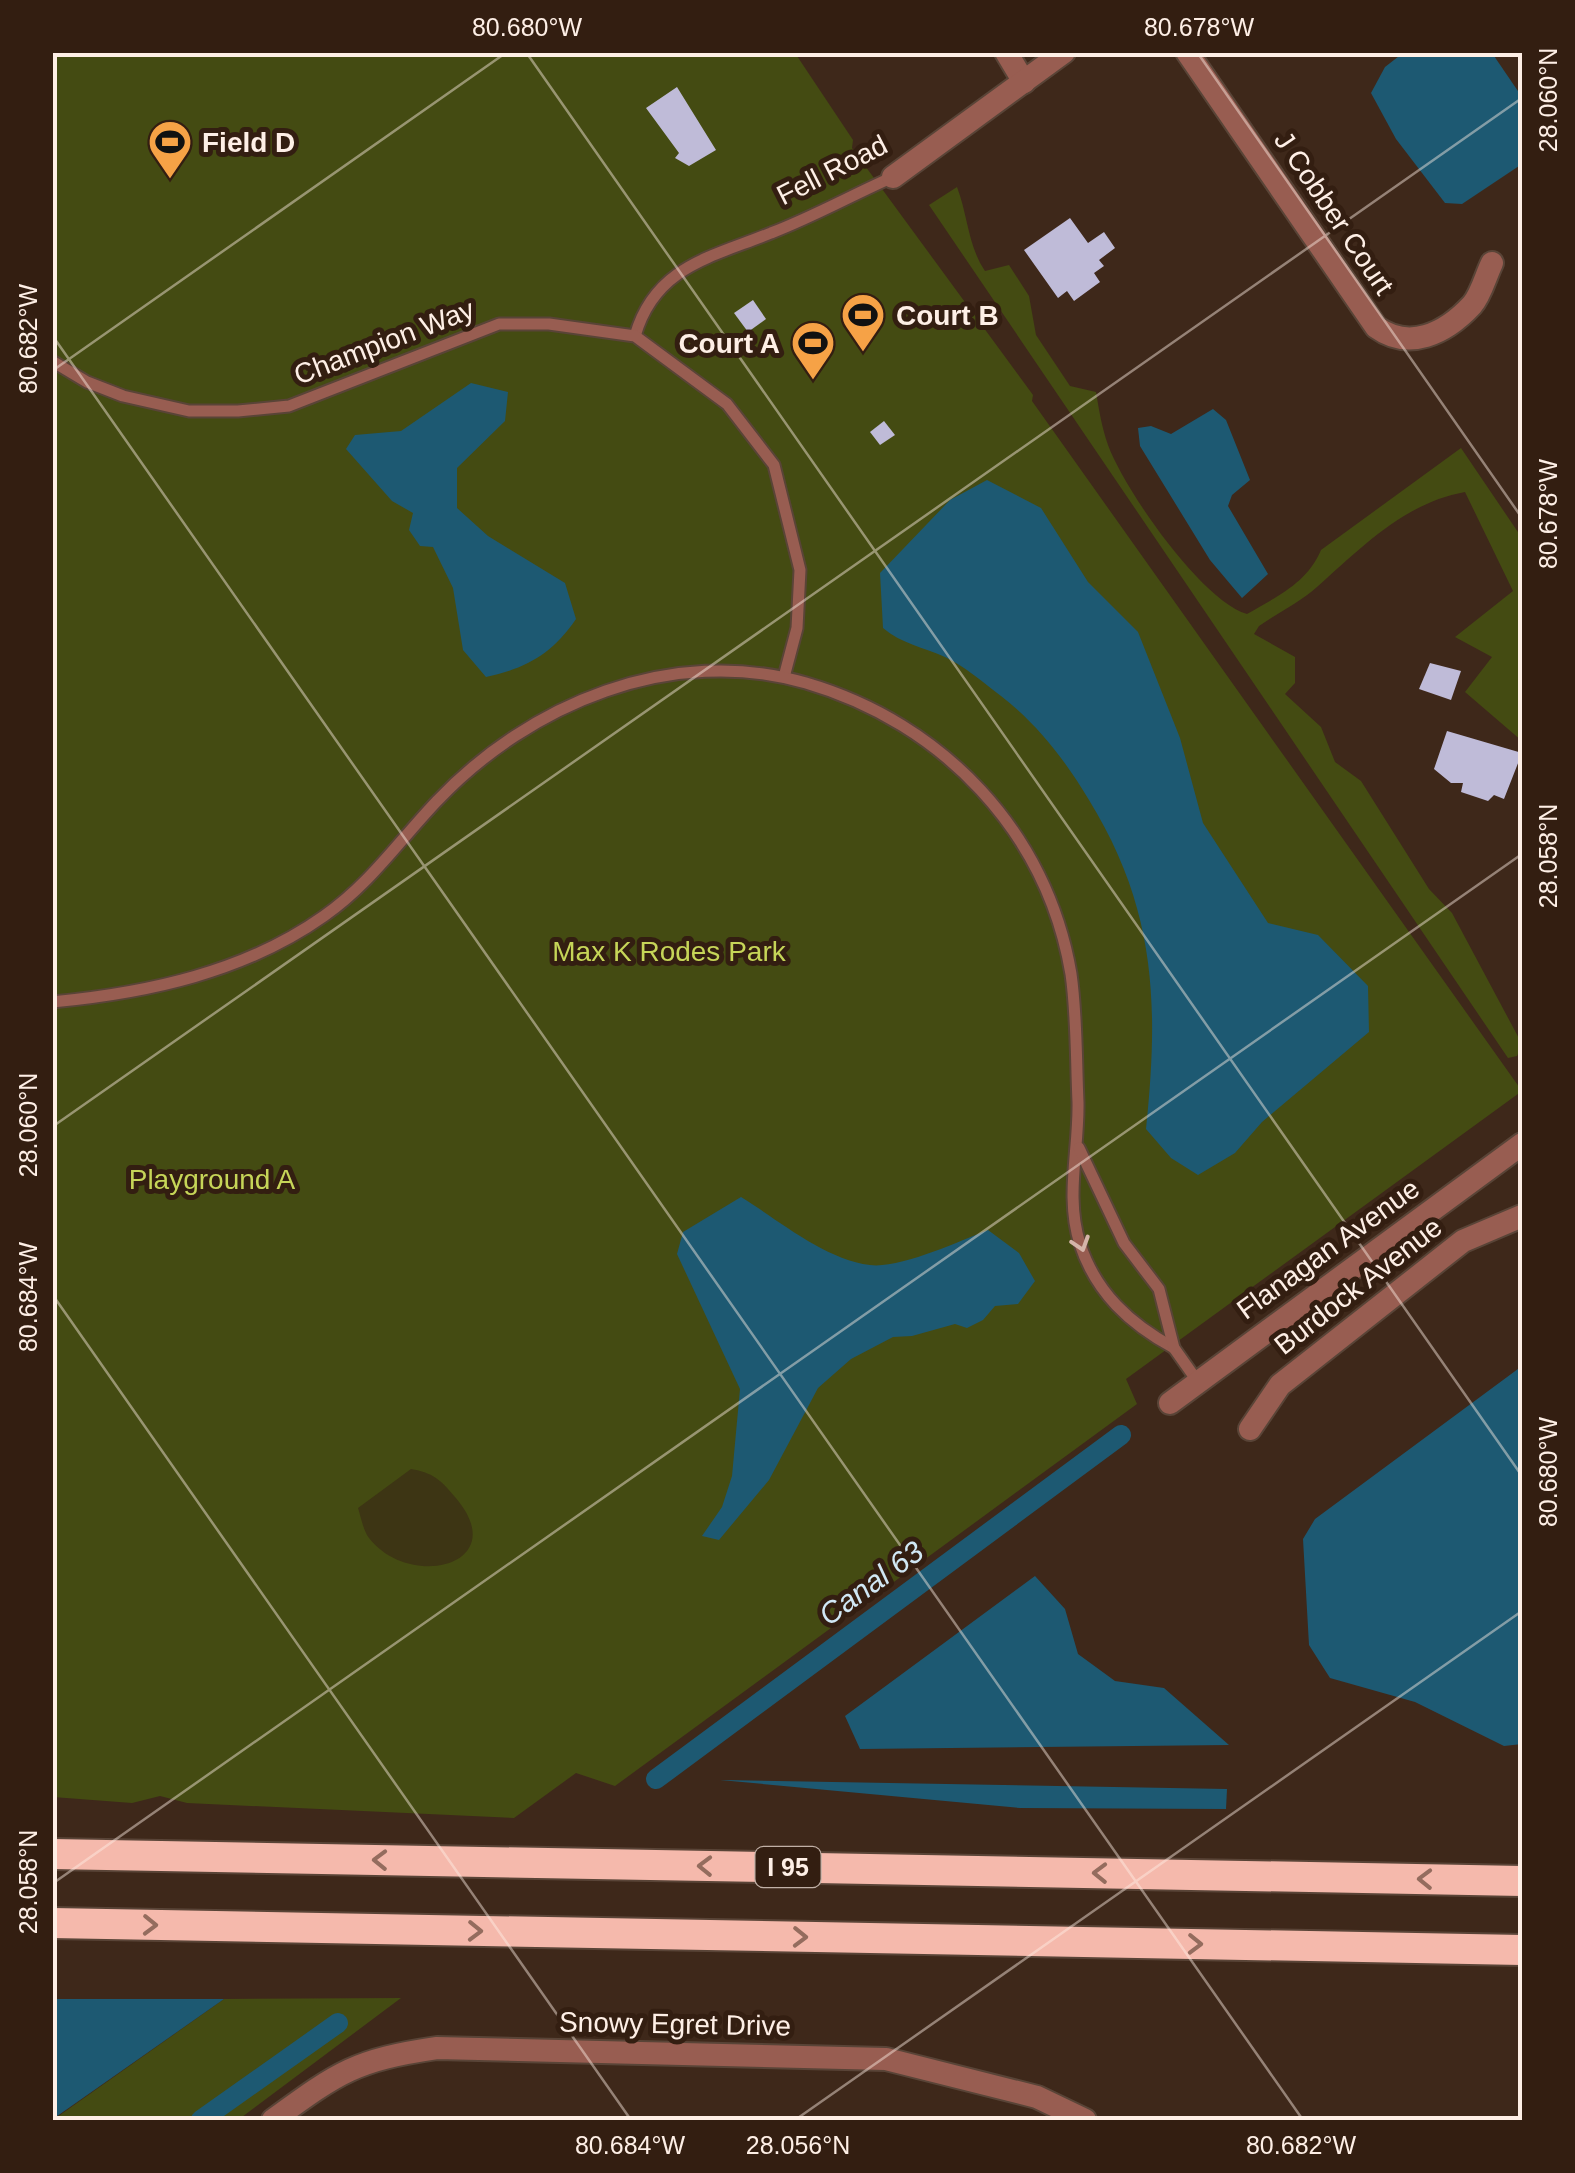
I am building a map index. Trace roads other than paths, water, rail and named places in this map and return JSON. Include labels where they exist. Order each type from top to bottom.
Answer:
[{"type":"highway","name":"I 95","points":[[52,1854],[1522,1881]]},
{"type":"highway","points":[[52,1923],[1522,1950]]},
{"type":"street","points":[[1006,52],[1024,82]]},
{"type":"street","name":"Fell Road","points":[[893,177],[1064,52]]},
{"type":"street","name":"J Cobber Court","points":[[1187,52],[1376,327],[1392,339],[1411,342],[1431,334],[1473,304],[1492,262]]},
{"type":"street","name":"Flanagan Avenue","points":[[1170,1404],[1522,1144]]},
{"type":"street","name":"Burdock Avenue","points":[[1250,1429],[1280,1385],[1433,1265],[1464,1241],[1522,1216]]},
{"type":"street","name":"Snowy Egret Drive","points":[[272,2120],[341,2070],[383,2056],[438,2048],[886,2059],[1037,2097],[1085,2120]]},
{"type":"lane","name":"Fell Road","points":[[635,336],[649,298],[692,263],[771,234],[893,177]]},
{"type":"lane","name":"Champion Way","points":[[52,361],[87,382],[123,396],[189,411],[238,411],[289,406],[499,324],[549,324],[635,336],[727,404],[774,465],[800,570],[796,628],[784,676]]},
{"type":"lane","points":[[52,1002],[96,998],[230,969],[283,941],[366,882],[436,802],[496,746],[562,706],[643,680],[731,672],[784,676],[851,698],[911,729],[955,762],[997,805],[1030,856],[1052,904],[1070,973],[1079,1148],[1071,1181],[1074,1217],[1091,1272],[1137,1328],[1174,1348]]},
{"type":"lane","points":[[1079,1148],[1124,1244],[1159,1289],[1174,1348],[1198,1382]]},
{"type":"water","points":[[1403,53],[1492,53],[1522,97],[1522,164],[1462,204],[1445,203],[1396,139],[1371,93],[1385,67]]},
{"type":"water","points":[[471,383],[508,392],[505,421],[457,468],[457,508],[488,536],[565,583],[576,619],[558,642],[537,658],[486,677],[463,650],[453,588],[433,547],[420,546],[409,530],[413,513],[392,501],[346,449],[355,435],[401,431]]},
{"type":"water","points":[[1213,409],[1226,420],[1250,480],[1232,495],[1228,506],[1268,574],[1242,598],[1210,560],[1140,446],[1138,428],[1151,426],[1171,434]]},
{"type":"water","points":[[987,480],[1041,508],[1088,582],[1138,632],[1180,738],[1203,823],[1268,923],[1318,935],[1368,986],[1369,1032],[1262,1122],[1235,1153],[1198,1175],[1171,1158],[1146,1129],[1152,1040],[1148,959],[1128,880],[1089,800],[1050,744],[1014,707],[959,665],[883,628],[880,573],[950,500]]},
{"type":"water","points":[[741,1197],[819,1247],[870,1265],[913,1259],[988,1230],[1019,1253],[1035,1281],[1018,1304],[995,1306],[983,1320],[967,1328],[955,1324],[893,1337],[851,1359],[818,1388],[769,1480],[719,1540],[702,1536],[722,1507],[732,1476],[740,1389],[677,1254],[683,1232]]},
{"type":"water","points":[[1522,1366],[1522,1744],[1504,1746],[1415,1702],[1330,1678],[1309,1645],[1303,1539],[1315,1519]]},
{"type":"water","points":[[1035,1576],[1065,1609],[1078,1654],[1115,1681],[1164,1688],[1229,1745],[860,1749],[845,1716]]},
{"type":"water","points":[[720,1780],[1227,1789],[1226,1809],[1020,1808]]},
{"type":"water","points":[[53,1999],[224,1999],[53,2119]]},
{"type":"waterway","name":"Canal 63","points":[[656,1779],[1121,1435]]},
{"type":"waterway","name":"Canal 63","points":[[201,2120],[338,2023]]},
{"type":"place","name":"Field D","points":[[170,180]]},
{"type":"place","name":"Court B","points":[[863,353]]},
{"type":"place","name":"Court A","points":[[813,381]]},
{"type":"park label","name":"Max K Rodes Park","points":[[669,951]]},
{"type":"park label","name":"Playground A","points":[[212,1179]]}]
